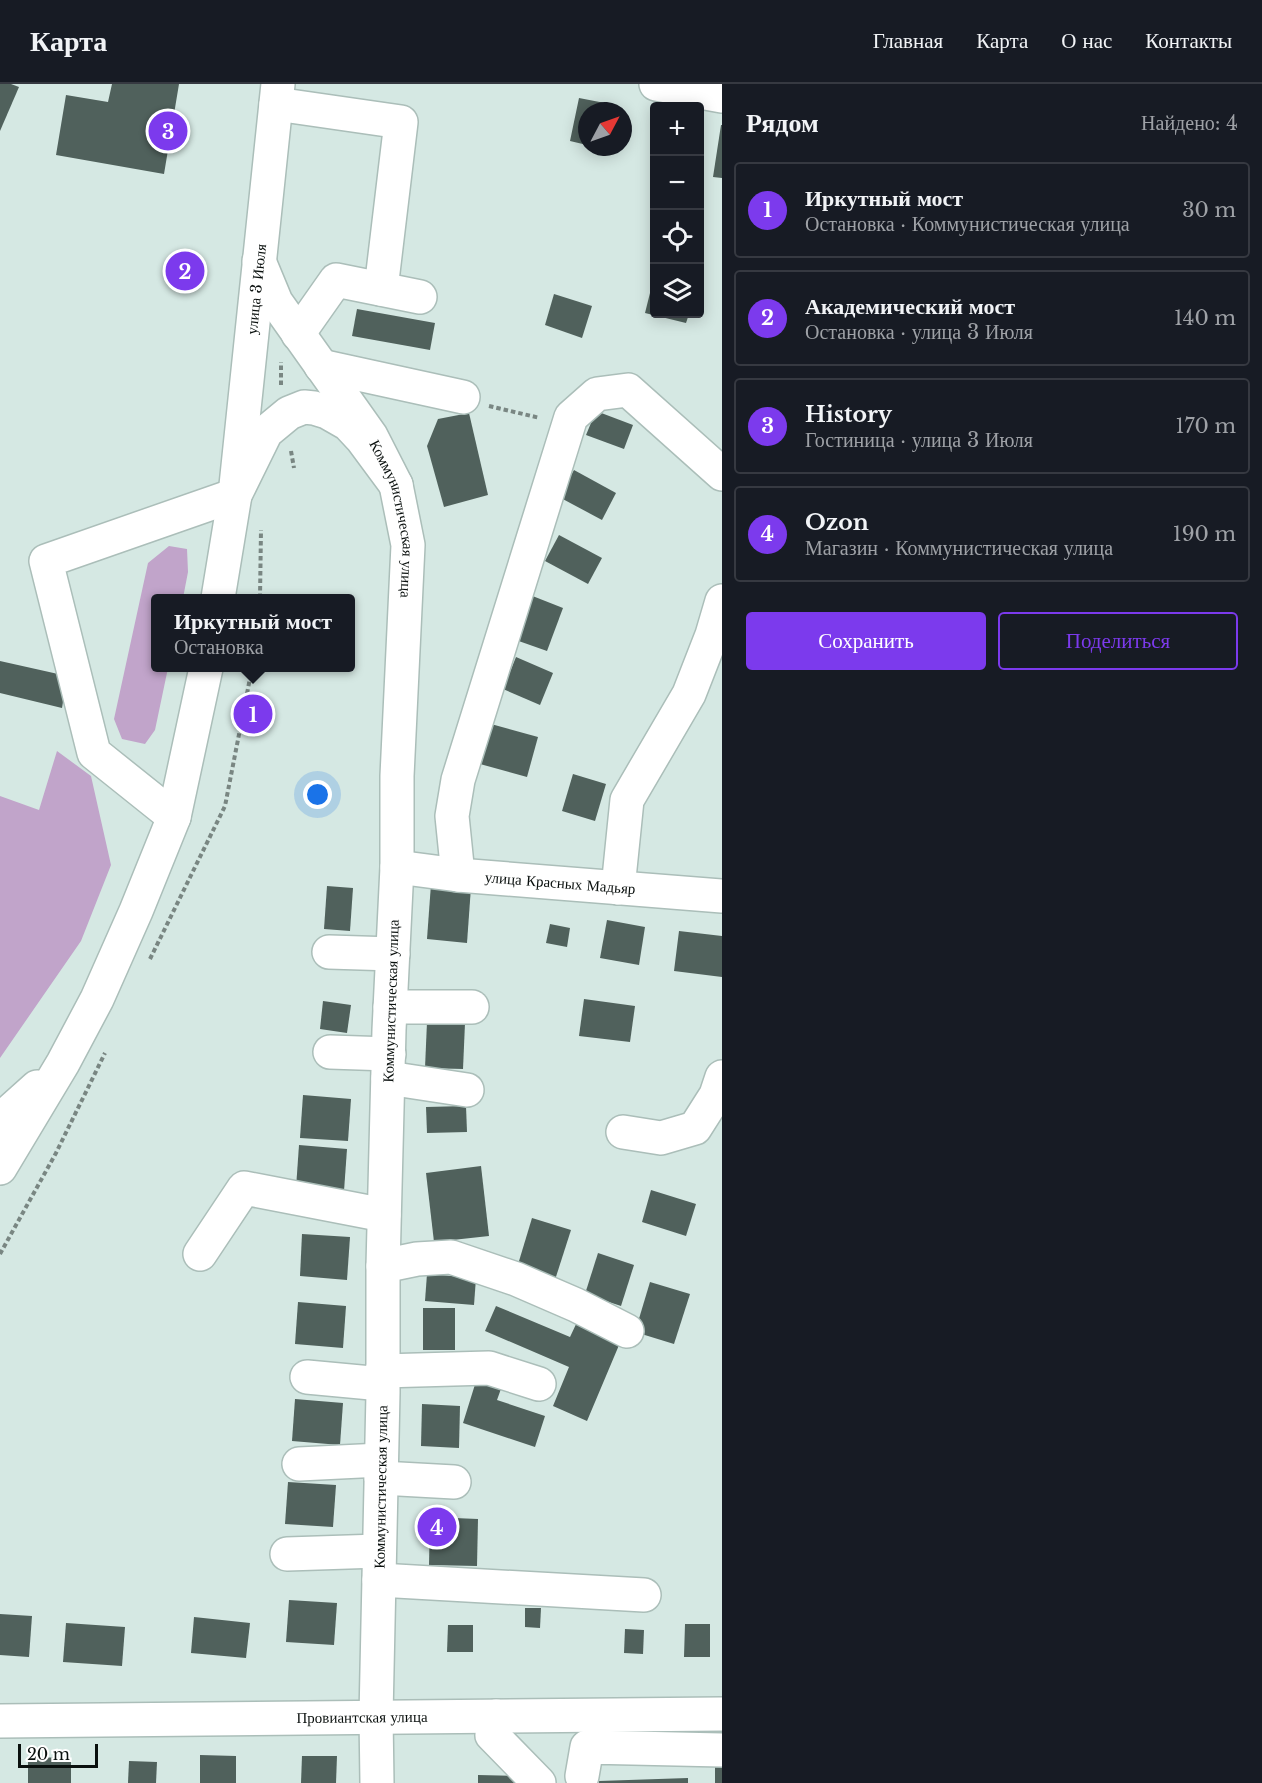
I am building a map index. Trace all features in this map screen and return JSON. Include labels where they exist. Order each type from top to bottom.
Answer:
[{"type":"street","points":[[657,84],[722,96]]},
{"type":"street","points":[[277,94],[401,122],[381,289]]},
{"type":"street","name":"улица 3 Июля","points":[[235,495],[277,94]]},
{"type":"street","name":"Коммунистическая улица","points":[[259,261],[290,343],[321,366],[371,436],[396,484],[408,545],[397,776],[397,867],[384,1215],[376,1716],[377,1783]]},
{"type":"street","points":[[290,343],[336,280],[420,297]]},
{"type":"street","points":[[321,366],[472,400]]},
{"type":"street","points":[[458,875],[452,816],[458,780],[571,417],[597,394],[628,390],[722,474]]},
{"type":"street","points":[[219,594],[235,495],[266,432],[289,412],[304,407],[314,408],[327,412],[348,424],[396,484]]},
{"type":"street","points":[[174,817],[94,753],[46,561],[235,495]]},
{"type":"street","points":[[618,888],[627,800],[689,694],[712,635],[722,601]]},
{"type":"street","points":[[0,1168],[63,1063],[97,999],[136,912],[174,817],[205,672]]},
{"type":"street","name":"улица Красных Мадьяр","points":[[397,867],[458,875],[722,896]]},
{"type":"street","points":[[329,952],[393,954]]},
{"type":"street","points":[[390,1007],[472,1007]]},
{"type":"street","points":[[330,1052],[388,1066],[467,1090]]},
{"type":"street","points":[[0,1120],[63,1063]]},
{"type":"street","points":[[622,1132],[661,1138],[695,1128],[716,1095],[722,1077]]},
{"type":"street","points":[[200,1254],[244,1188],[384,1215]]},
{"type":"street","points":[[383,1266],[417,1258],[451,1257],[576,1305],[627,1331]]},
{"type":"street","points":[[307,1377],[382,1377],[489,1368],[538,1384]]},
{"type":"street","points":[[299,1464],[381,1469],[454,1482]]},
{"type":"street","points":[[287,1554],[644,1595]]},
{"type":"street","name":"Провиантская улица","points":[[0,1721],[722,1714]]},
{"type":"street","points":[[496,1716],[492,1735],[539,1783]]},
{"type":"street","points":[[582,1776],[587,1747],[722,1750]]},
{"type":"path","points":[[280,392],[290,343]]},
{"type":"path","points":[[472,400],[569,425]]},
{"type":"shaded area","points":[[169,546],[187,549],[188,572],[184,594],[151,594],[151,672],[167,672],[155,730],[145,744],[122,739],[114,719],[148,563]]},
{"type":"shaded area","points":[[57,751],[91,776],[111,865],[81,941],[0,1058],[0,796],[39,810]]},
{"type":"building","points":[[0,84],[19,87],[0,131]]},
{"type":"building","points":[[112,84],[179,84],[164,174],[56,155],[66,95],[108,102]]},
{"type":"building","points":[[579,98],[600,102],[578,102]]},
{"type":"building","points":[[578,103],[578,143],[570,141]]},
{"type":"building","points":[[722,125],[722,178],[713,177]]},
{"type":"building","points":[[650,293],[650,314],[645,313]]},
{"type":"building","points":[[554,294],[592,306],[582,338],[545,325]]},
{"type":"building","points":[[357,309],[435,323],[430,350],[352,336]]},
{"type":"building","points":[[666,318],[688,318],[686,323]]},
{"type":"building","points":[[596,411],[633,425],[624,449],[586,435]]},
{"type":"building","points":[[469,413],[488,495],[444,507],[427,446],[438,419]]},
{"type":"building","points":[[574,470],[616,493],[602,520],[559,497]]},
{"type":"building","points":[[559,535],[602,558],[588,584],[545,561]]},
{"type":"building","points":[[530,595],[563,608],[547,651],[513,639]]},
{"type":"building","points":[[516,657],[553,673],[540,705],[503,689]]},
{"type":"building","points":[[0,661],[67,676],[62,708],[0,693]]},
{"type":"building","points":[[491,724],[538,737],[527,777],[480,764]]},
{"type":"building","points":[[573,774],[606,784],[595,821],[562,811]]},
{"type":"building","points":[[431,884],[471,887],[467,943],[427,939]]},
{"type":"building","points":[[327,886],[353,888],[350,931],[324,929]]},
{"type":"building","points":[[607,920],[645,927],[639,965],[600,958]]},
{"type":"building","points":[[550,924],[570,928],[567,947],[546,943]]},
{"type":"building","points":[[679,931],[722,936],[722,977],[674,971]]},
{"type":"building","points":[[584,999],[635,1006],[630,1042],[579,1036]]},
{"type":"building","points":[[323,1001],[351,1005],[347,1033],[320,1029]]},
{"type":"building","points":[[427,1022],[465,1023],[463,1069],[425,1068]]},
{"type":"building","points":[[303,1095],[351,1099],[348,1141],[300,1138]]},
{"type":"building","points":[[466,1106],[467,1132],[427,1133],[426,1107]]},
{"type":"building","points":[[299,1145],[347,1149],[344,1191],[296,1188]]},
{"type":"building","points":[[481,1166],[489,1236],[434,1242],[426,1173]]},
{"type":"building","points":[[651,1190],[696,1204],[686,1236],[642,1222]]},
{"type":"building","points":[[532,1218],[571,1230],[554,1283],[516,1271]]},
{"type":"building","points":[[302,1234],[350,1237],[347,1280],[300,1276]]},
{"type":"building","points":[[598,1253],[634,1265],[621,1306],[585,1294]]},
{"type":"building","points":[[427,1274],[476,1278],[474,1305],[425,1301]]},
{"type":"building","points":[[650,1282],[690,1294],[674,1344],[635,1332]]},
{"type":"building","points":[[298,1302],[346,1306],[343,1348],[295,1344]]},
{"type":"building","points":[[496,1306],[570,1337],[578,1320],[622,1338],[587,1421],[553,1406],[569,1367],[485,1331]]},
{"type":"building","points":[[423,1308],[455,1308],[455,1350],[423,1350]]},
{"type":"building","points":[[477,1378],[502,1386],[497,1400],[545,1416],[535,1447],[463,1423]]},
{"type":"building","points":[[295,1399],[343,1403],[340,1445],[292,1441]]},
{"type":"building","points":[[422,1404],[460,1406],[459,1448],[421,1446]]},
{"type":"building","points":[[288,1482],[336,1485],[333,1527],[285,1524]]},
{"type":"building","points":[[430,1517],[478,1519],[477,1566],[429,1565]]},
{"type":"building","points":[[289,1600],[337,1603],[334,1645],[286,1642]]},
{"type":"building","points":[[525,1608],[541,1608],[540,1628],[525,1627]]},
{"type":"building","points":[[0,1614],[32,1616],[29,1657],[0,1655]]},
{"type":"building","points":[[194,1617],[250,1623],[246,1658],[191,1653]]},
{"type":"building","points":[[66,1623],[125,1627],[122,1666],[63,1662]]},
{"type":"building","points":[[685,1624],[710,1624],[710,1657],[684,1657]]},
{"type":"building","points":[[448,1625],[473,1625],[473,1652],[447,1652]]},
{"type":"building","points":[[625,1629],[644,1630],[643,1654],[624,1653]]},
{"type":"building","points":[[200,1755],[236,1756],[236,1783],[200,1783]]},
{"type":"building","points":[[302,1756],[337,1756],[336,1783],[301,1783]]},
{"type":"building","points":[[28,1757],[71,1758],[71,1783],[28,1783]]},
{"type":"building","points":[[129,1761],[157,1762],[156,1783],[128,1783]]},
{"type":"building","points":[[715,1763],[722,1764],[722,1783],[715,1783]]},
{"type":"building","points":[[478,1775],[515,1776],[515,1783],[478,1783]]},
{"type":"building","points":[[688,1778],[688,1783],[599,1783],[599,1781]]},
{"type":"place","name":"History","points":[[168,131]]},
{"type":"place","name":"Академический мост","points":[[185,271]]},
{"type":"place","name":"Иркутный мост","points":[[253,714]]},
{"type":"place","name":"Ozon","points":[[437,1527]]}]
